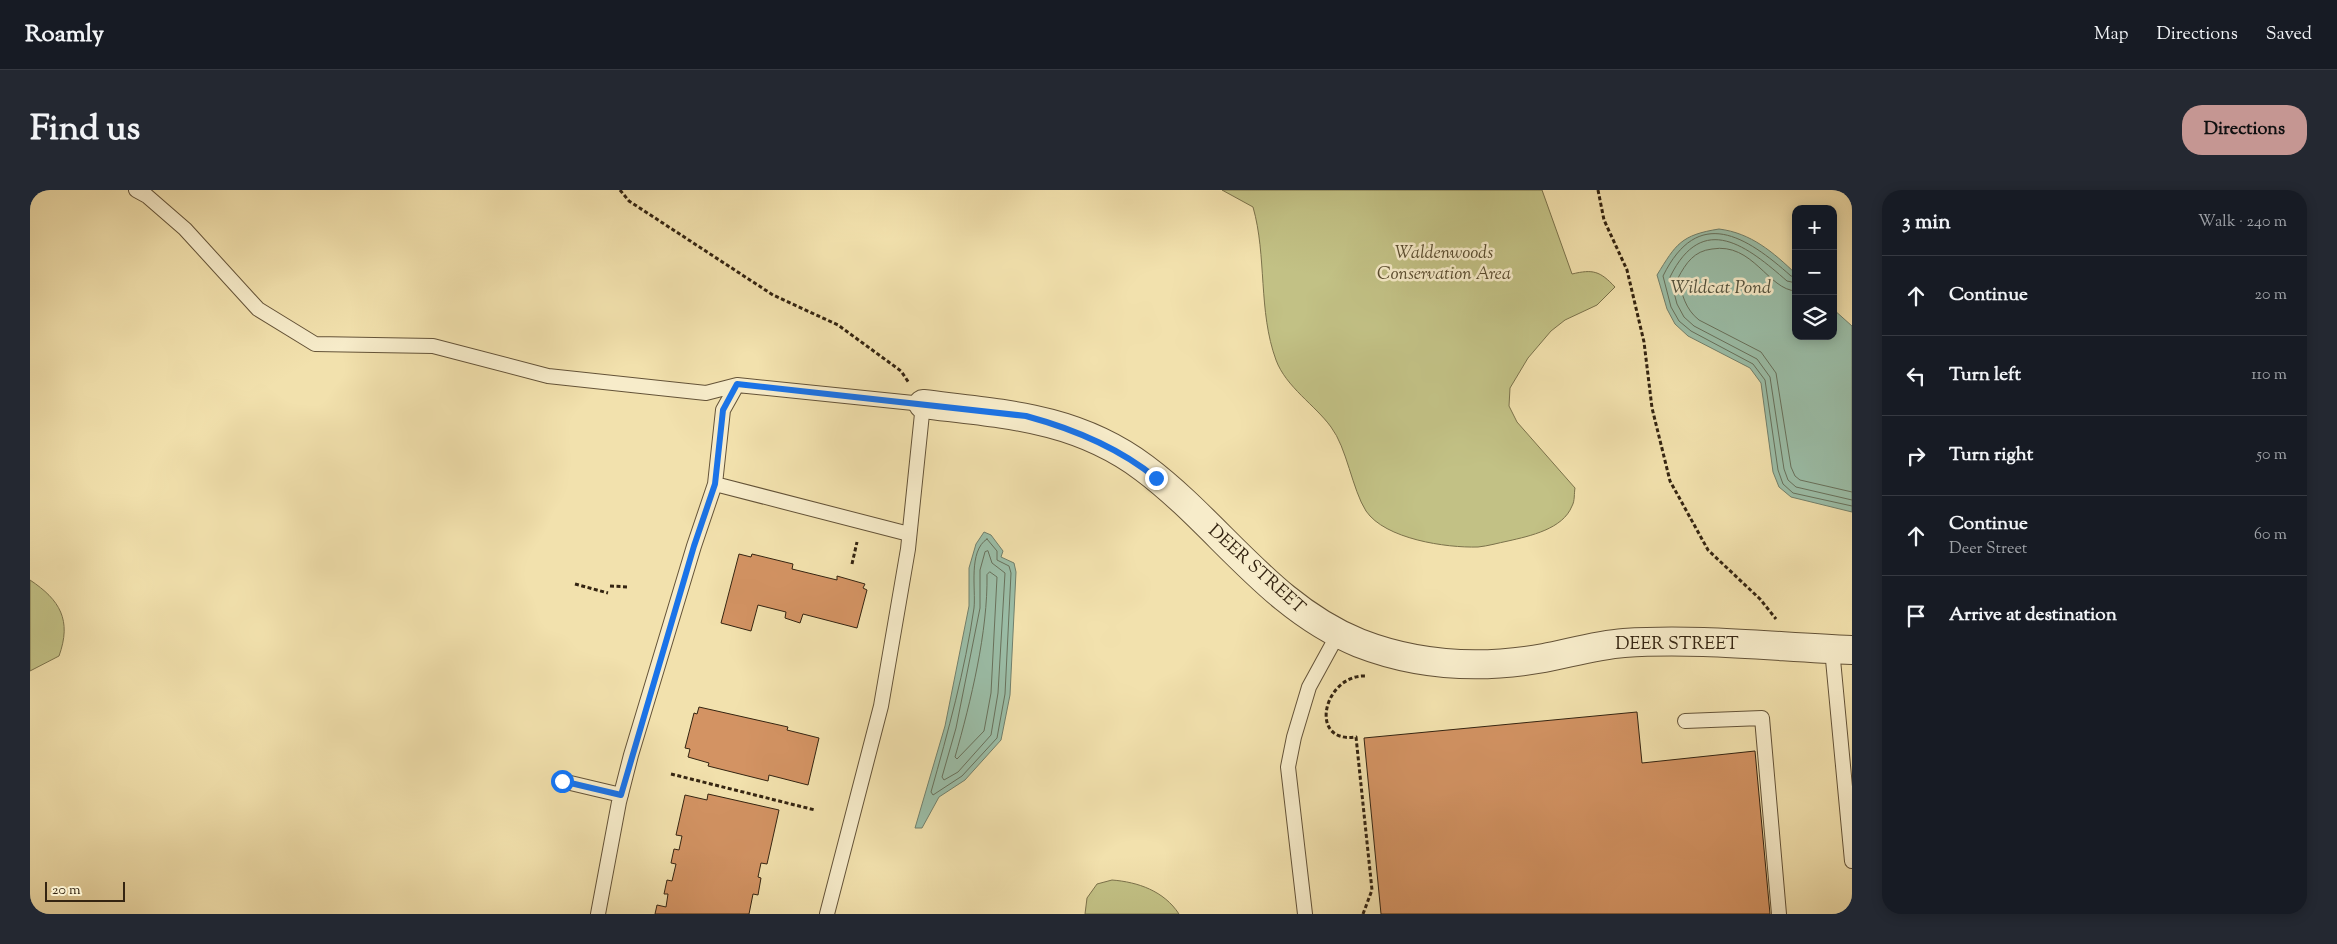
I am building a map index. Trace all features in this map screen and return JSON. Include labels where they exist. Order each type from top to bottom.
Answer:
[{"type":"street","name":"DEER STREET","points":[[923,404],[1026,416],[1075,430],[1117,451],[1143,467],[1170,490],[1289,603],[1303,614],[1338,634],[1375,649],[1396,655],[1431,662],[1468,665],[1508,663],[1621,643],[1682,642],[1842,649]]},
{"type":"lane","points":[[136,190],[147,196],[185,228],[258,309],[314,344],[433,346],[548,376],[706,393],[737,384],[923,404],[909,534],[881,706],[827,914]]},
{"type":"lane","points":[[598,914],[621,795],[694,546],[715,484],[723,410],[737,384]]},
{"type":"lane","points":[[715,484],[909,534]]},
{"type":"lane","points":[[1306,914],[1288,767],[1294,736],[1309,687],[1338,634]]},
{"type":"lane","points":[[1842,649],[1852,861]]},
{"type":"lane","points":[[1684,721],[1762,718],[1779,914]]},
{"type":"lane","points":[[562,781],[621,795]]},
{"type":"path","points":[[620,190],[628,201],[773,295],[838,325],[901,371],[923,404]]},
{"type":"path","points":[[1598,190],[1604,220],[1629,279],[1644,342],[1652,408],[1670,481],[1708,550],[1760,599],[1798,647]]},
{"type":"path","points":[[575,584],[608,593]]},
{"type":"path","points":[[610,586],[629,586]]},
{"type":"path","points":[[1363,914],[1372,890],[1356,737],[1347,738],[1336,735],[1327,725],[1325,715],[1333,692],[1342,681],[1359,676],[1373,676]]},
{"type":"path","points":[[672,774],[815,810]]},
{"type":"green space","name":"Waldenwoods Conservation Area","points":[[1222,190],[1542,190],[1572,274],[1596,273],[1615,287],[1597,305],[1565,320],[1551,331],[1528,358],[1510,388],[1509,406],[1517,422],[1575,488],[1573,504],[1568,514],[1554,526],[1536,534],[1478,547],[1450,546],[1417,540],[1387,529],[1375,521],[1361,502],[1337,436],[1287,379],[1276,360],[1267,322],[1260,245],[1253,207]]},
{"type":"green space","points":[[30,580],[56,603],[61,612],[64,632],[59,656],[30,671]]},
{"type":"green space","points":[[1112,880],[1150,889],[1166,899],[1179,914],[1085,914],[1087,898],[1097,884]]},
{"type":"water","name":"Wildcat Pond","points":[[1719,229],[1731,231],[1751,239],[1779,258],[1792,270],[1792,340],[1837,340],[1837,313],[1852,326],[1852,512],[1791,497],[1779,487],[1773,472],[1761,383],[1750,368],[1688,336],[1675,324],[1667,309],[1657,275],[1675,248],[1688,238],[1706,231]]},
{"type":"water","points":[[984,532],[991,535],[1003,551],[1001,557],[1014,563],[1016,572],[1010,695],[1001,740],[965,780],[939,797],[922,828],[915,828],[945,726],[969,606],[969,568],[976,544]]},
{"type":"building","points":[[739,554],[751,557],[752,554],[793,564],[792,569],[837,580],[837,576],[865,584],[863,588],[867,590],[857,628],[803,614],[800,623],[785,618],[786,612],[758,605],[751,631],[721,623]]},
{"type":"building","points":[[699,707],[788,727],[787,730],[819,738],[808,785],[769,775],[768,781],[708,766],[709,763],[688,757],[690,749],[685,748],[694,713],[697,714]]},
{"type":"building","points":[[1637,712],[1642,763],[1755,751],[1770,914],[1381,914],[1364,738]]},
{"type":"building","points":[[708,794],[779,810],[767,864],[761,863],[758,877],[761,878],[758,895],[753,894],[749,914],[655,914],[657,905],[666,907],[668,894],[664,894],[667,880],[672,881],[676,864],[671,863],[674,849],[679,850],[682,836],[676,835],[685,795],[707,800]]},
{"type":"route","points":[[562,781],[621,795],[631,755],[694,546],[715,484],[723,410],[737,384],[1026,416],[1075,430],[1117,451],[1143,467],[1156,478]]}]
